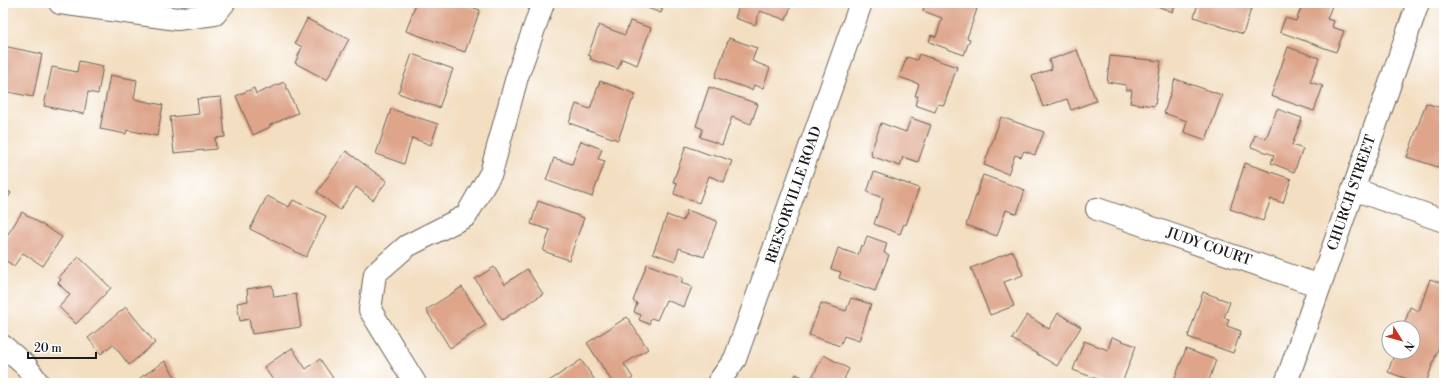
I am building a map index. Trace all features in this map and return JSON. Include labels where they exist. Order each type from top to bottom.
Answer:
[{"type":"street","points":[[60,3],[177,19],[214,14],[224,3]]},
{"type":"street","points":[[415,383],[370,310],[375,274],[407,246],[466,216],[491,172],[517,77],[543,3]]},
{"type":"street","name":"REESORVILLE ROAD","points":[[718,383],[735,359],[861,3]]},
{"type":"street","name":"CHURCH STREET","points":[[1286,383],[1418,3]]},
{"type":"street","points":[[1353,189],[1444,221]]},
{"type":"street","name":"JUDY COURT","points":[[1097,208],[1320,286]]},
{"type":"street","points":[[3,346],[26,366],[38,383]]},
{"type":"building","points":[[416,3],[433,3],[442,6],[443,3],[460,3],[480,10],[465,52],[406,31]]},
{"type":"building","points":[[634,3],[664,3],[661,13]]},
{"type":"building","points":[[740,3],[792,3],[786,20],[760,11],[755,25],[735,18]]},
{"type":"building","points":[[925,3],[961,3],[977,9],[967,38],[970,39],[964,55],[929,42],[931,35],[936,37],[942,18],[923,11]]},
{"type":"building","points":[[1149,3],[1176,3],[1173,12]]},
{"type":"building","points":[[1198,3],[1253,3],[1243,34],[1194,17]]},
{"type":"building","points":[[1287,3],[1333,3],[1327,19],[1334,21],[1332,27],[1344,31],[1336,52],[1280,32],[1285,18],[1296,21],[1301,8]]},
{"type":"building","points":[[307,19],[349,39],[327,80],[295,63],[302,47],[295,43]]},
{"type":"building","points":[[630,21],[651,28],[637,65],[622,59],[618,69],[590,59],[591,56],[588,55],[599,25],[625,35]]},
{"type":"building","points":[[729,38],[757,48],[752,61],[770,68],[763,88],[754,85],[752,90],[715,77]]},
{"type":"building","points":[[3,46],[42,54],[33,97],[3,91]]},
{"type":"building","points":[[1288,47],[1319,58],[1310,82],[1323,86],[1314,111],[1271,96]]},
{"type":"building","points":[[1077,50],[1096,101],[1071,110],[1067,99],[1043,107],[1032,76],[1052,69],[1049,60]]},
{"type":"building","points":[[412,54],[453,69],[439,108],[398,93]]},
{"type":"building","points":[[919,54],[957,67],[944,105],[938,104],[935,112],[915,105],[918,96],[915,96],[919,84],[899,77],[907,57],[917,60]]},
{"type":"building","points":[[1110,56],[1161,61],[1155,106],[1130,103],[1132,90],[1126,90],[1126,85],[1107,82]]},
{"type":"building","points":[[79,61],[103,66],[98,94],[88,92],[84,114],[44,106],[52,67],[77,72]]},
{"type":"building","points":[[110,75],[137,80],[134,99],[163,105],[157,136],[127,130],[126,134],[100,129]]},
{"type":"building","points":[[1175,79],[1222,95],[1206,140],[1184,132],[1187,121],[1164,113]]},
{"type":"building","points":[[600,81],[636,94],[618,140],[569,123],[576,104],[590,109]]},
{"type":"building","points":[[284,82],[298,113],[270,125],[270,127],[253,135],[236,96],[254,88],[256,94]]},
{"type":"building","points":[[709,87],[758,104],[751,124],[732,117],[722,145],[700,137],[703,129],[696,126]]},
{"type":"building","points":[[221,97],[225,137],[215,138],[216,149],[174,153],[170,117],[199,114],[197,99]]},
{"type":"building","points":[[1426,103],[1444,109],[1444,169],[1407,157]]},
{"type":"building","points":[[391,109],[438,124],[431,145],[412,138],[404,164],[376,154]]},
{"type":"building","points":[[1277,109],[1302,118],[1292,145],[1303,149],[1294,172],[1271,163],[1274,155],[1251,147],[1255,135],[1266,139]]},
{"type":"building","points":[[1001,117],[1044,132],[1035,155],[1024,151],[1021,157],[1015,155],[1008,174],[984,165]]},
{"type":"building","points":[[911,118],[931,125],[918,162],[903,157],[900,166],[871,156],[881,123],[906,132]]},
{"type":"building","points":[[581,141],[602,149],[598,159],[605,161],[592,197],[546,180],[554,158],[572,164]]},
{"type":"building","points":[[686,146],[732,161],[724,182],[709,176],[699,203],[674,194],[677,183],[673,182]]},
{"type":"building","points":[[346,151],[387,181],[373,200],[356,187],[340,210],[317,192]]},
{"type":"building","points":[[1245,163],[1291,179],[1283,203],[1271,199],[1263,221],[1230,209]]},
{"type":"building","points":[[874,172],[919,188],[906,225],[904,224],[900,234],[874,224],[883,198],[867,192]]},
{"type":"building","points":[[983,175],[1025,190],[1017,214],[1006,210],[997,236],[966,225]]},
{"type":"building","points":[[3,188],[11,193],[3,205]]},
{"type":"building","points":[[267,196],[289,207],[293,200],[326,216],[306,257],[250,229]]},
{"type":"building","points":[[538,201],[584,218],[569,260],[543,251],[550,230],[531,224]]},
{"type":"building","points":[[687,210],[717,221],[704,257],[679,248],[675,261],[653,253],[667,215],[683,221]]},
{"type":"building","points":[[22,212],[62,237],[43,266],[23,253],[14,266],[3,259],[3,242]]},
{"type":"building","points":[[867,236],[887,243],[884,253],[889,255],[875,291],[839,278],[841,272],[831,269],[838,248],[858,255],[861,245],[864,246]]},
{"type":"building","points":[[1013,251],[1023,275],[1004,282],[1014,306],[990,315],[971,268]]},
{"type":"building","points":[[79,257],[111,288],[76,324],[59,307],[70,295],[58,283],[61,280],[59,277]]},
{"type":"building","points":[[647,264],[683,278],[681,283],[692,287],[684,307],[666,300],[657,320],[651,318],[649,324],[639,320],[641,315],[634,312],[637,303],[633,301]]},
{"type":"building","points":[[494,267],[505,284],[527,269],[543,294],[502,320],[475,279]]},
{"type":"building","points":[[1430,279],[1444,284],[1444,332],[1426,383],[1418,383],[1388,372],[1392,360],[1421,360],[1421,320],[1406,320],[1410,307],[1419,311]]},
{"type":"building","points":[[272,285],[274,297],[296,294],[301,327],[252,334],[249,319],[240,321],[237,303],[248,301],[247,289]]},
{"type":"building","points":[[462,287],[486,325],[450,348],[426,310]]},
{"type":"building","points":[[1203,292],[1230,302],[1224,318],[1229,319],[1227,326],[1241,331],[1233,353],[1188,337]]},
{"type":"building","points":[[851,298],[871,304],[859,341],[844,336],[840,346],[809,335],[821,303],[846,311]]},
{"type":"building","points":[[126,307],[155,343],[129,365],[113,344],[101,354],[88,338]]},
{"type":"building","points":[[1058,313],[1081,327],[1057,366],[1012,339],[1027,315],[1049,329]]},
{"type":"building","points":[[627,317],[648,349],[624,364],[633,378],[626,383],[613,383],[587,343]]},
{"type":"building","points":[[1112,337],[1136,346],[1122,383],[1108,383],[1073,370],[1084,341],[1108,350]]},
{"type":"building","points":[[292,348],[306,369],[320,359],[333,378],[325,383],[275,383],[264,367]]},
{"type":"building","points":[[1186,349],[1216,360],[1208,383],[1173,383]]},
{"type":"building","points":[[824,355],[849,369],[844,379],[847,380],[845,383],[791,383],[796,374],[810,381]]},
{"type":"building","points":[[581,360],[597,383],[546,383],[572,366]]},
{"type":"building","points":[[165,361],[179,383],[144,383],[140,378]]}]
